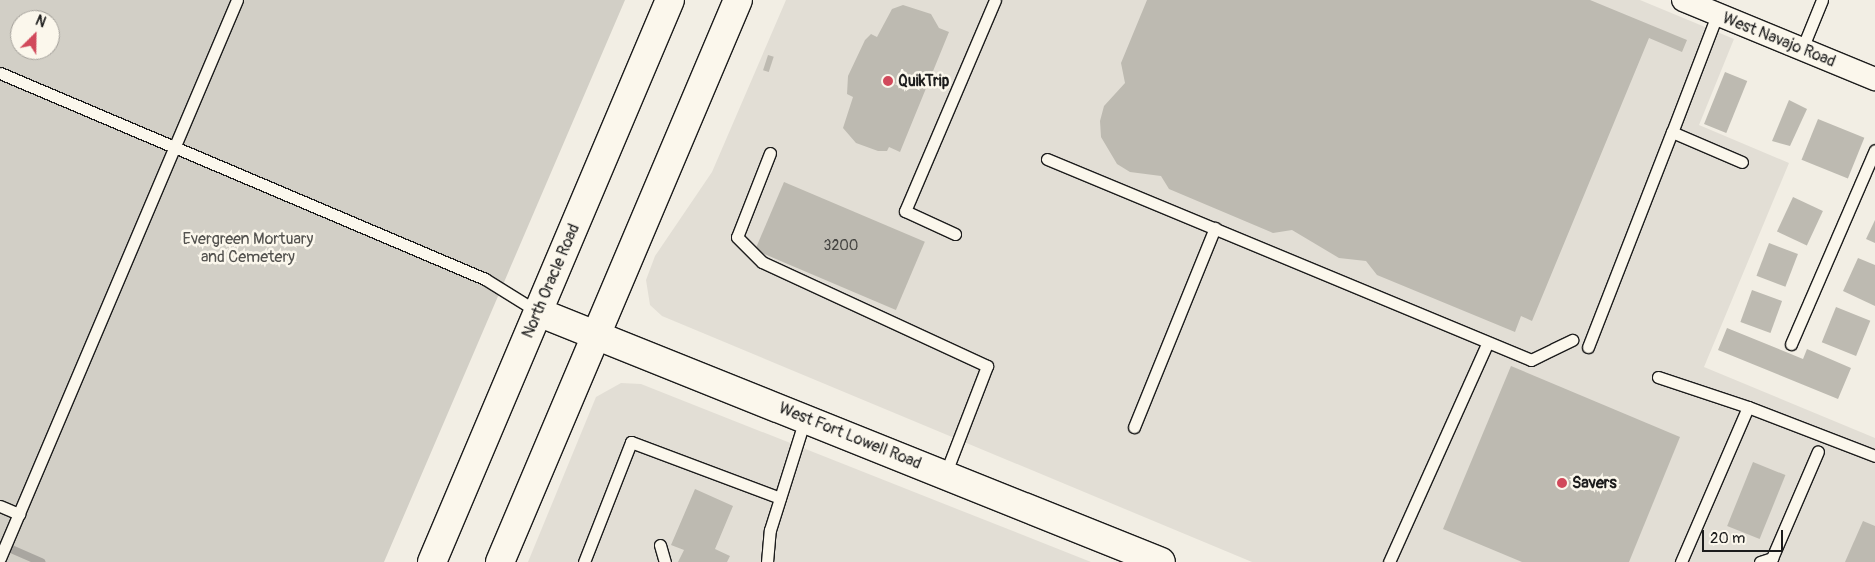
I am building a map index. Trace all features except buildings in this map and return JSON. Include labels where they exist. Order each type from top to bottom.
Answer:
[{"type":"main road","name":"North Oracle Road","points":[[432,562],[670,0]]},
{"type":"main road","points":[[500,562],[738,0]]},
{"type":"main road","name":"West Fort Lowell Road","points":[[538,312],[1161,562]]},
{"type":"street","name":"West Navajo Road","points":[[1683,0],[1875,79]]},
{"type":"lane","points":[[0,558],[236,0]]},
{"type":"lane","points":[[955,234],[905,210],[994,0]]},
{"type":"lane","points":[[1802,49],[1822,0]]},
{"type":"lane","points":[[1588,347],[1717,15]]},
{"type":"lane","points":[[0,73],[485,280],[538,312]]},
{"type":"lane","points":[[1672,132],[1742,162]]},
{"type":"lane","points":[[1791,344],[1875,150]]},
{"type":"lane","points":[[770,153],[737,237],[762,262],[987,366],[945,475]]},
{"type":"lane","points":[[1047,159],[1215,228],[1487,344],[1531,360],[1572,340]]},
{"type":"lane","points":[[1134,427],[1215,228]]},
{"type":"lane","points":[[1389,562],[1487,344]]},
{"type":"lane","points":[[1658,377],[1748,407],[1875,456]]},
{"type":"lane","points":[[1681,562],[1748,407]]},
{"type":"lane","points":[[767,562],[770,530],[805,419]]},
{"type":"lane","points":[[584,562],[631,442],[780,498]]},
{"type":"lane","points":[[1760,562],[1772,558],[1818,451]]},
{"type":"lane","points":[[0,506],[19,514]]},
{"type":"lane","points":[[660,545],[665,562]]},
{"type":"shaded area","points":[[786,0],[1640,0],[1734,39],[1699,125],[1789,163],[1704,367],[1875,438],[1875,562],[1252,562],[662,316],[650,305],[646,280],[655,256],[712,172]]},
{"type":"shaded area","points":[[621,383],[641,384],[1091,562],[528,562],[596,397]]},
{"type":"green space","name":"Evergreen Mortuary and Cemetery","points":[[0,0],[625,0],[384,562],[0,562]]},
{"type":"waterway","points":[[2,545],[41,562]]},
{"type":"place","name":"QuikTrip","points":[[888,81]]},
{"type":"place","name":"Savers","points":[[1562,483]]}]
